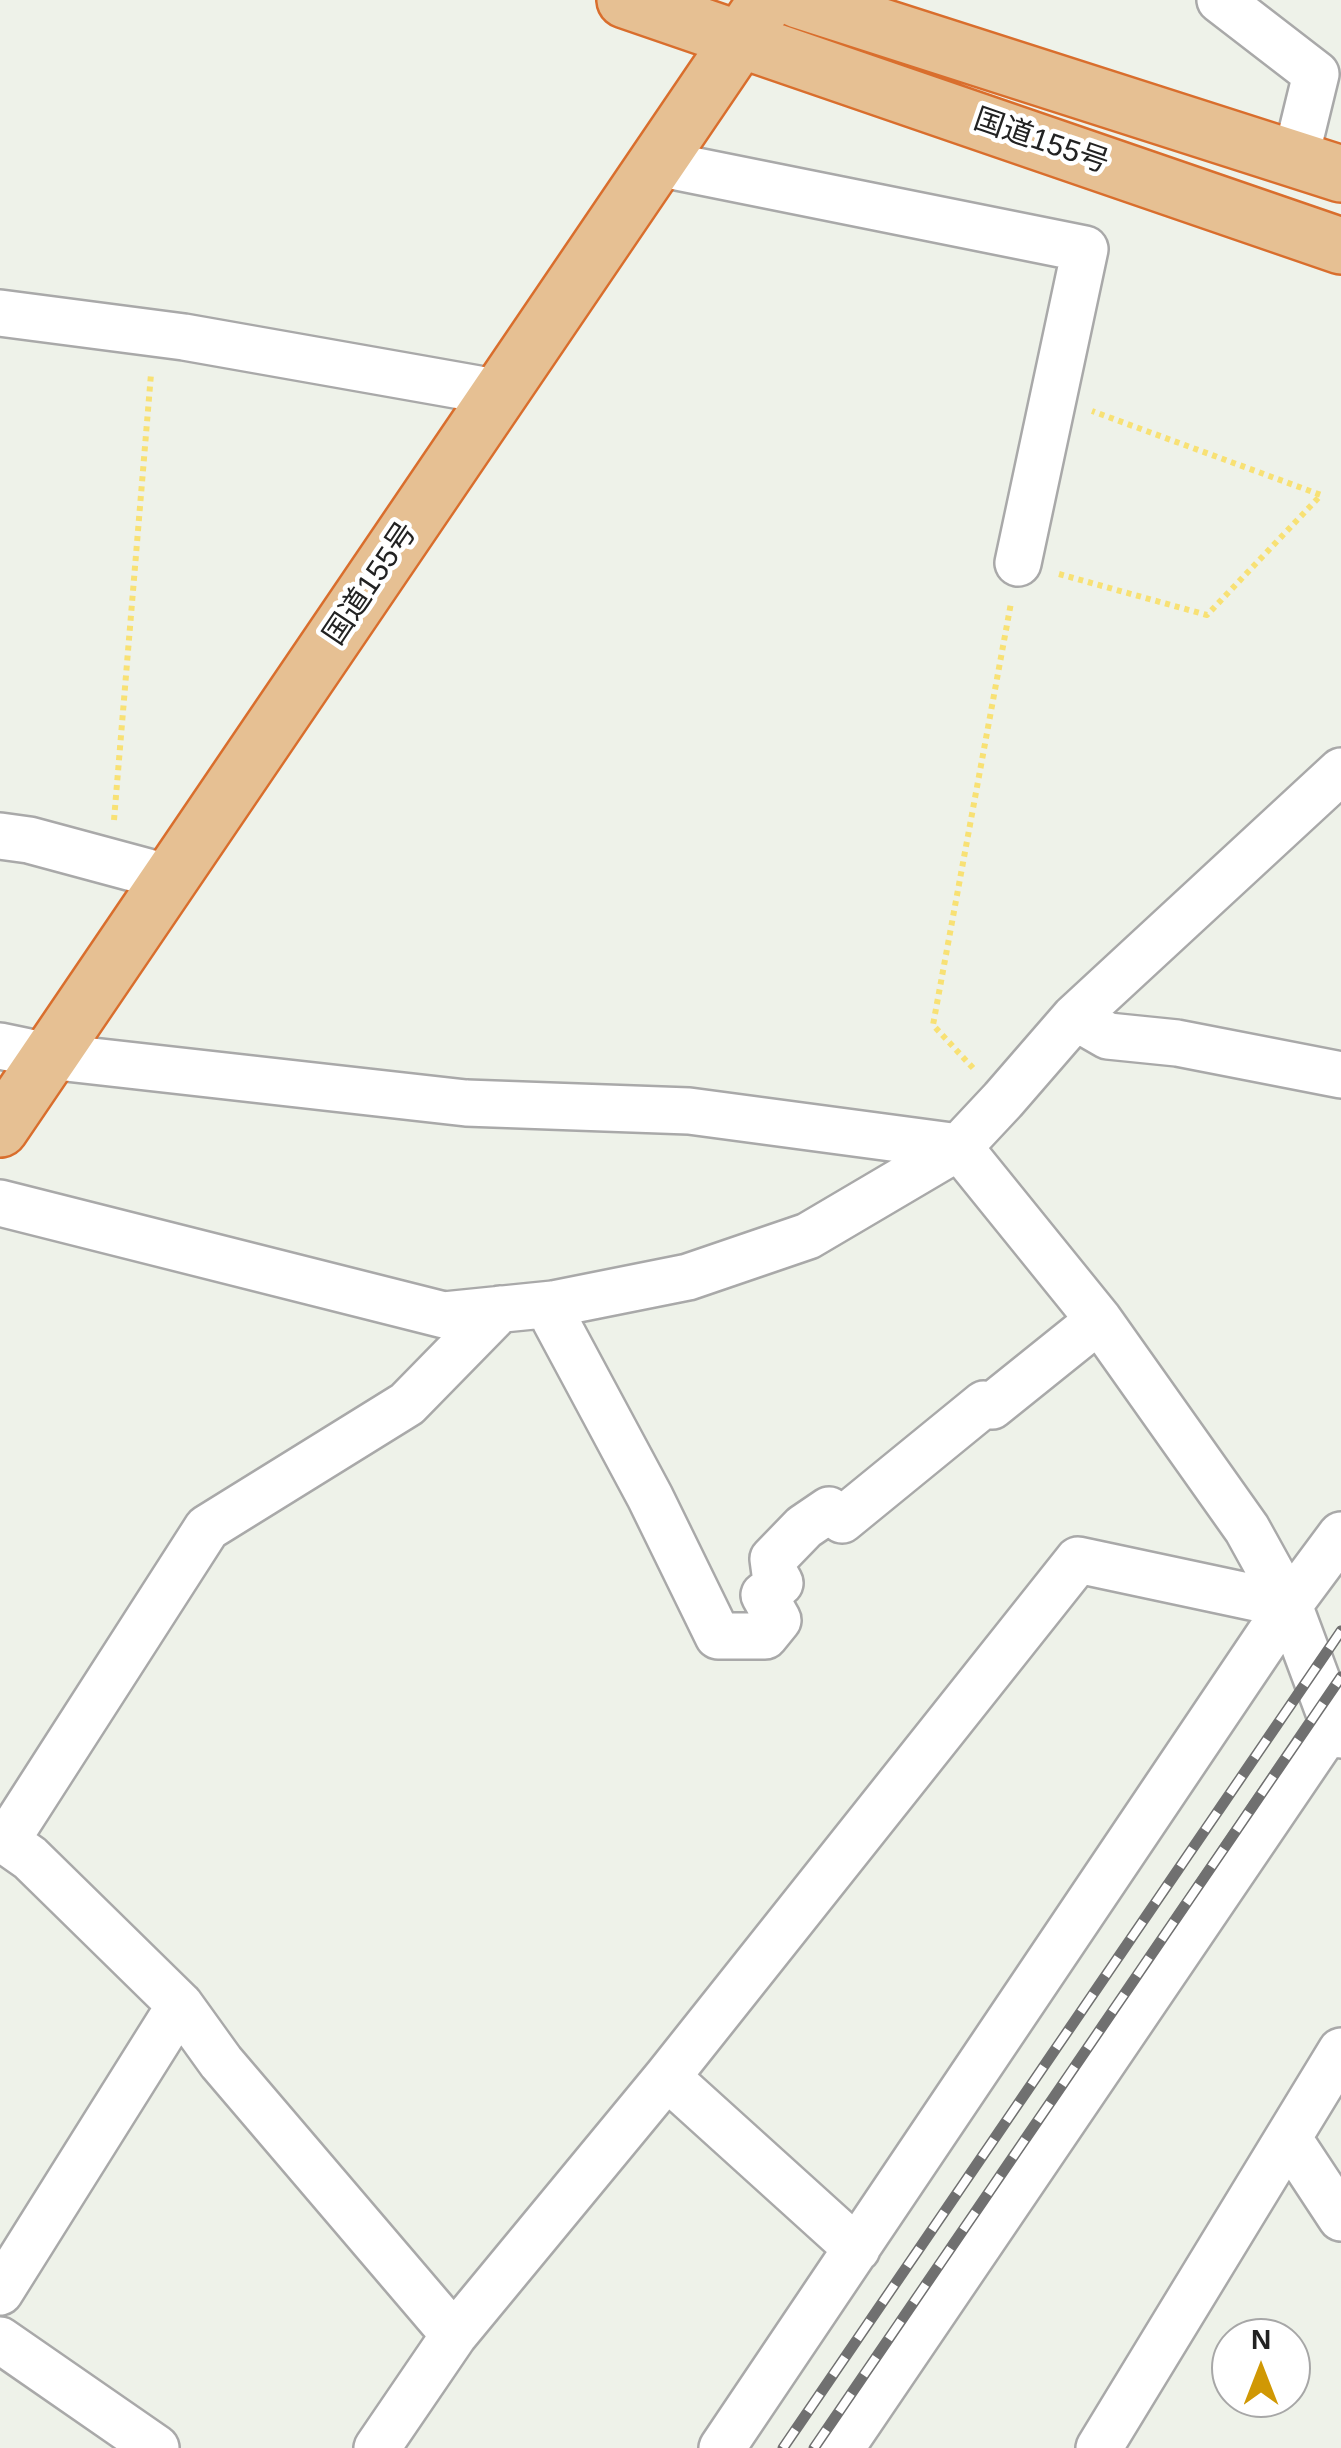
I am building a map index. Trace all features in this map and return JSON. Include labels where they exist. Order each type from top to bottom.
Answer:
[{"type":"highway","name":"国道155号","points":[[625,0],[754,19],[1341,246]]},
{"type":"highway","name":"国道155号","points":[[798,0],[1318,167]]},
{"type":"highway","name":"国道155号","points":[[0,1129],[24,1051],[170,878],[754,19]]},
{"type":"street","points":[[1220,0],[1316,74],[1318,167]]},
{"type":"street","points":[[658,164],[1084,250],[1018,563]]},
{"type":"street","points":[[0,313],[155,333],[501,392]]},
{"type":"street","points":[[0,1203],[444,1315],[553,1304],[688,1277],[808,1236],[959,1147],[1075,1016],[1341,772]]},
{"type":"street","points":[[0,836],[170,878]]},
{"type":"street","points":[[1075,1016],[1108,1036],[1177,1043],[1341,1076]]},
{"type":"street","points":[[24,1051],[466,1103],[689,1111],[959,1147],[1100,1320],[1247,1528],[1289,1605],[1338,1723],[842,2448]]},
{"type":"street","points":[[553,1304],[555,1320],[718,1636],[765,1636],[778,1620],[764,1595],[780,1584],[774,1574],[774,1559],[804,1527],[829,1510],[842,1520],[984,1404],[992,1406],[1100,1320]]},
{"type":"street","points":[[454,2335],[221,2062],[180,2005],[30,1858],[3,1839],[207,1528],[407,1404],[500,1310]]},
{"type":"street","points":[[722,2448],[1289,1605],[1341,1536]]},
{"type":"street","points":[[377,2448],[454,2335],[667,2077],[1078,1560],[1289,1605]]},
{"type":"street","points":[[0,2292],[180,2005]]},
{"type":"street","points":[[1098,2448],[1341,2051]]},
{"type":"street","points":[[667,2077],[857,2249]]},
{"type":"street","points":[[1288,2139],[1341,2218]]},
{"type":"street","points":[[0,2340],[96,2430],[156,2448]]},
{"type":"path","points":[[111,862],[155,333]]},
{"type":"path","points":[[1003,1100],[934,1024],[1018,563],[1207,615],[1321,495],[1054,396]]},
{"type":"railway","points":[[783,2448],[1341,1631]]},
{"type":"railway","points":[[814,2448],[1341,1677]]}]
